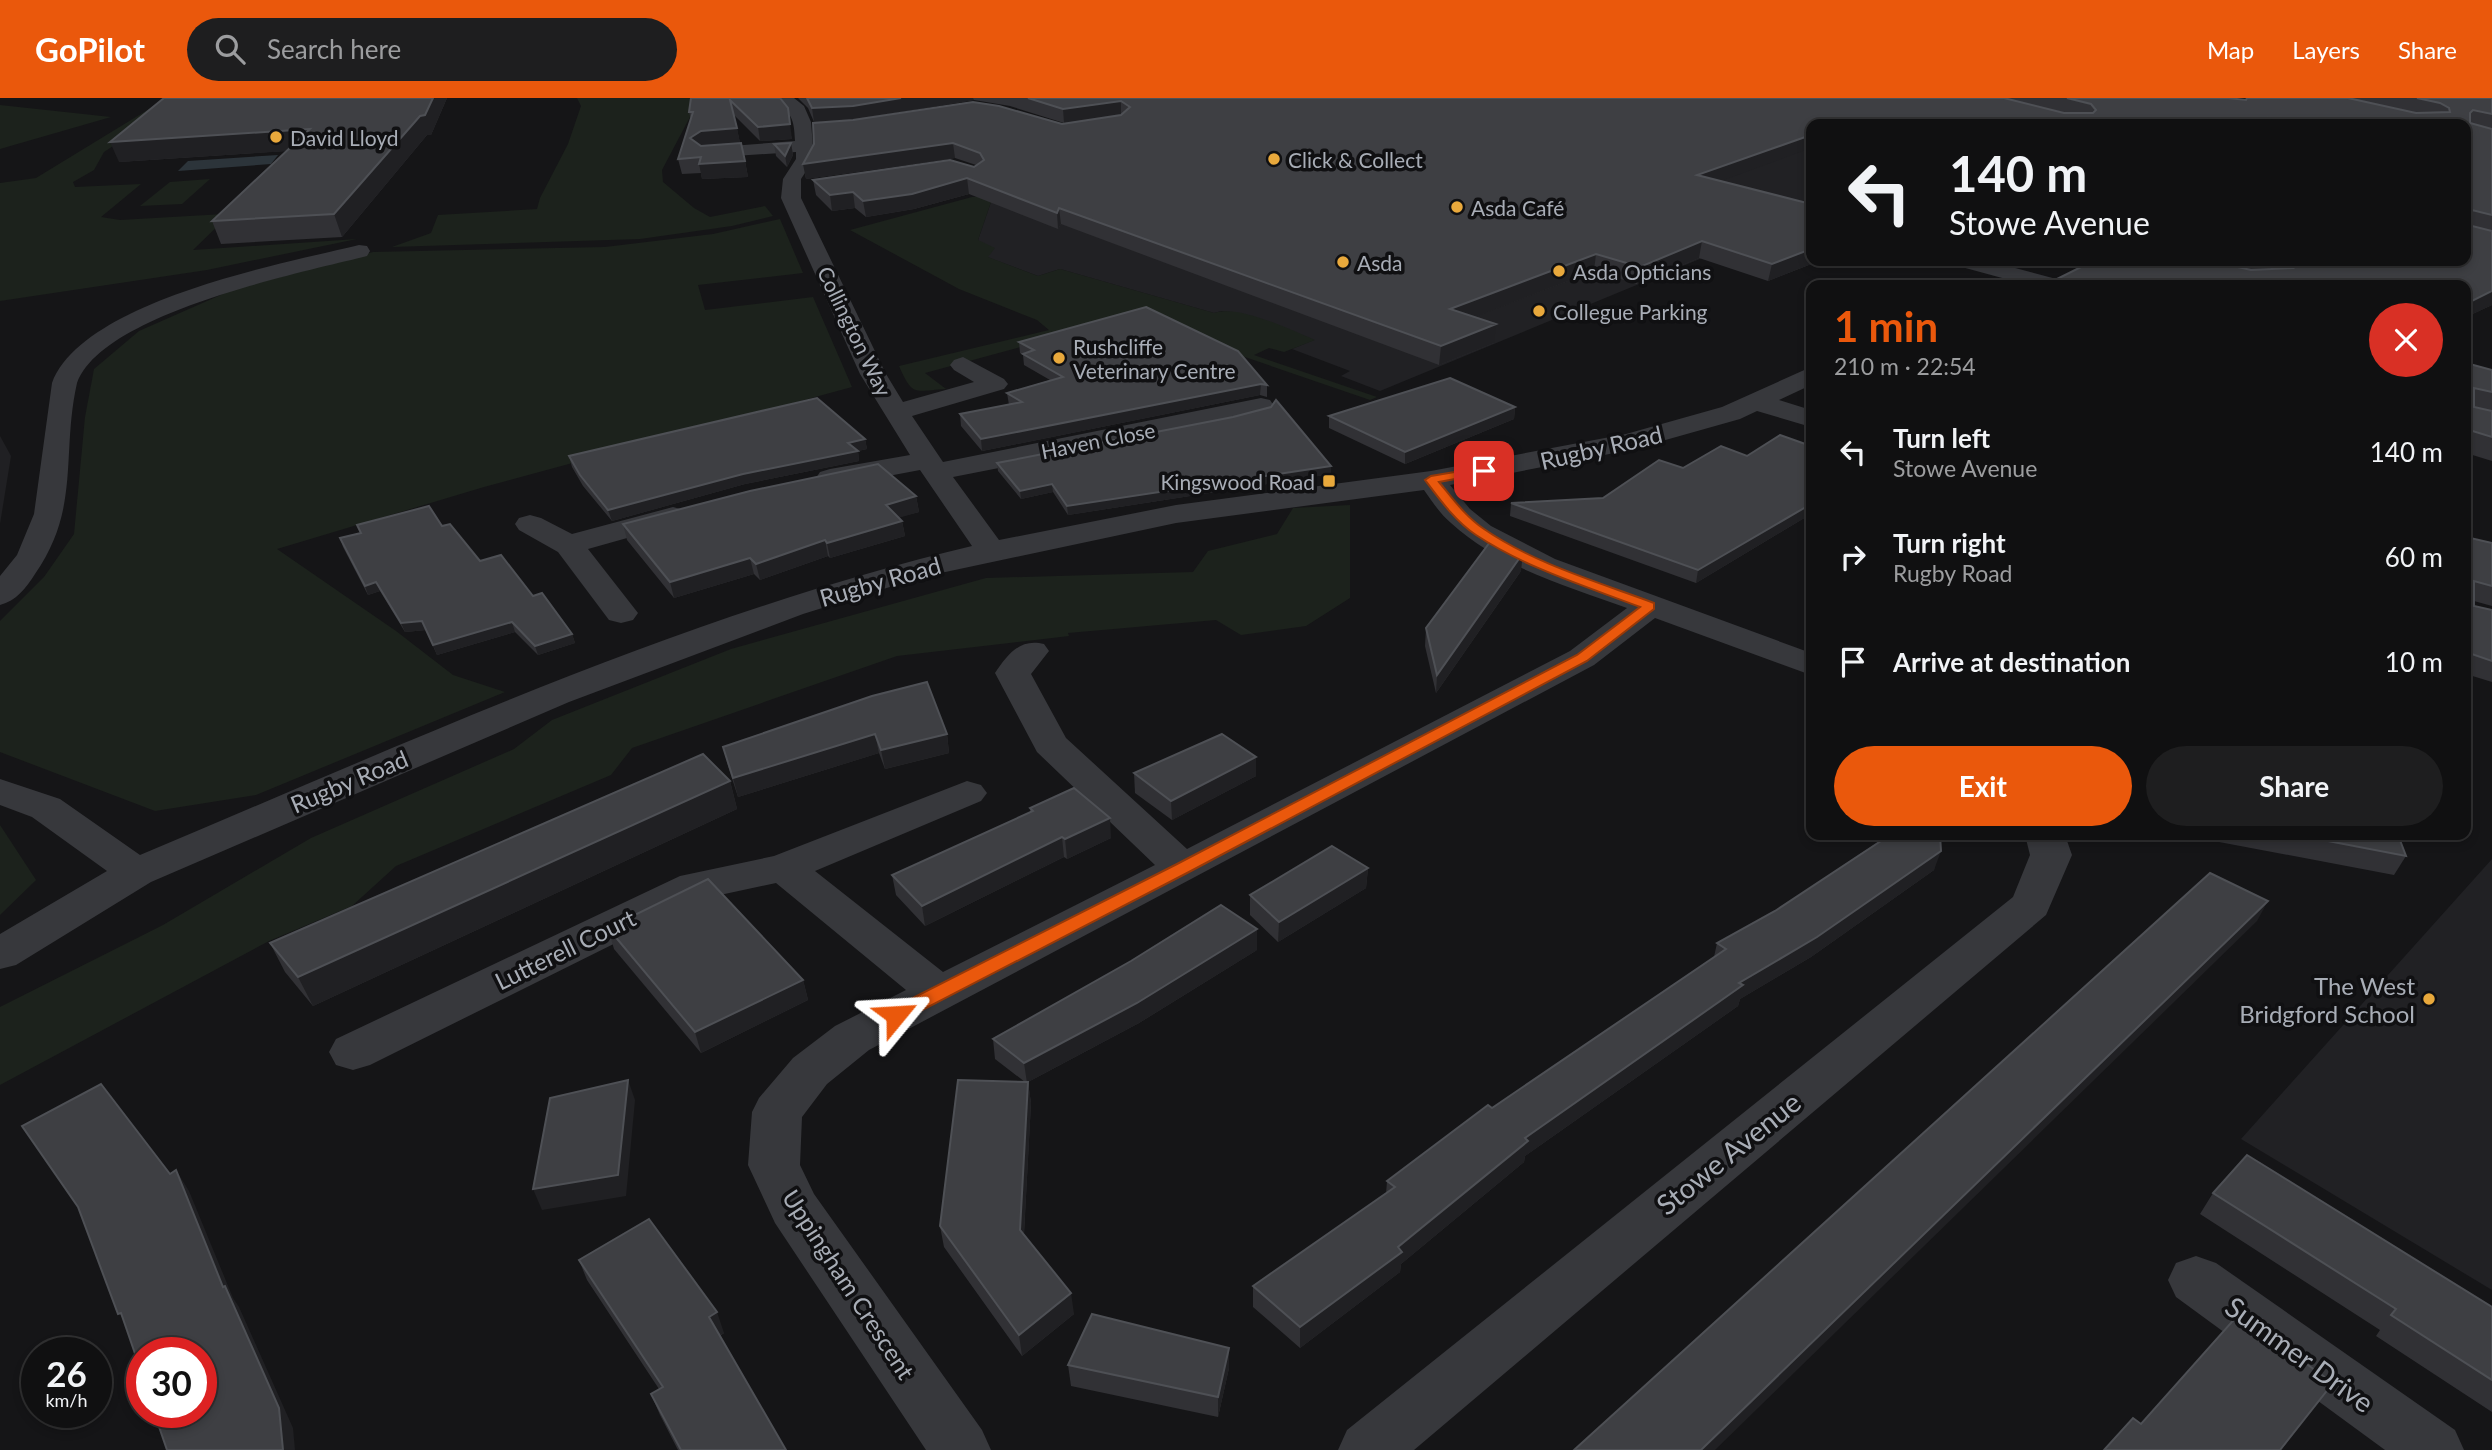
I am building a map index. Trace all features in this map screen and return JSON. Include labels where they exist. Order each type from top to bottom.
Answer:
[{"type":"street","points":[[704,153],[808,136],[798,110],[784,98]]},
{"type":"street","name":"Collington Way","points":[[808,136],[805,159],[792,179],[798,188],[791,198],[873,374],[931,466],[991,551]]},
{"type":"street","points":[[0,595],[14,582],[40,545],[50,517],[61,400],[67,375],[90,350],[137,321],[187,299],[359,251]]},
{"type":"street","points":[[1984,266],[2035,280]]},
{"type":"street","points":[[2001,280],[2030,266]]},
{"type":"street","points":[[896,411],[930,404],[995,384],[963,365]]},
{"type":"street","name":"Rugby Road","points":[[0,954],[136,872],[556,694],[791,607],[912,570],[991,551],[1176,514],[1431,480],[1630,442],[1694,425],[1757,402],[1806,378]]},
{"type":"street","points":[[1757,402],[1806,417]]},
{"type":"street","name":"Haven Close","points":[[802,485],[931,466],[1231,414],[1261,406]]},
{"type":"street","points":[[1431,480],[1459,514],[1480,532],[1544,566],[1806,663]]},
{"type":"street","points":[[569,545],[696,510]]},
{"type":"street","points":[[530,524],[569,545],[621,613]]},
{"type":"street","name":"Uppingham Crescent","points":[[961,1450],[794,1208],[774,1165],[777,1112],[810,1071],[852,1038],[1582,658],[1650,606]]},
{"type":"street","points":[[1031,651],[1013,673],[1050,744],[1183,868]]},
{"type":"street","points":[[0,791],[46,808],[136,872]]},
{"type":"street","name":"Lutterell Court","points":[[353,1052],[695,886],[784,868],[967,793]]},
{"type":"street","name":"Stowe Avenue","points":[[1368,1450],[2031,905],[2051,855],[2046,840]]},
{"type":"street","points":[[784,868],[940,993]]},
{"type":"street","name":"Summer Drive","points":[[2196,1280],[2408,1443]]},
{"type":"shaded area","points":[[167,98],[145,125],[104,152],[94,170],[73,182],[75,187],[141,184],[101,217],[120,220],[224,214],[227,217],[193,250],[357,239],[207,270],[0,301],[0,183],[36,178]]},
{"type":"shaded area","points":[[577,98],[700,98],[662,170],[663,182],[694,208],[710,217],[765,206],[773,216],[732,226],[640,239],[392,247],[431,233],[438,215],[537,209],[568,144],[581,106]]},
{"type":"shaded area","points":[[1937,98],[1985,119],[1806,119],[1806,215],[1380,391],[1341,376],[1350,371],[1292,349],[1314,340],[1274,324],[1231,312],[1214,313],[1060,269],[1038,276],[987,257],[978,240],[991,202]]},
{"type":"shaded area","points":[[0,105],[111,117],[0,149]]},
{"type":"shaded area","points":[[278,155],[271,164],[178,171],[188,161]]},
{"type":"shaded area","points":[[210,179],[182,204],[140,206],[170,182]]},
{"type":"shaded area","points":[[998,195],[991,202],[978,240],[995,248],[988,257],[1038,276],[1060,269],[1214,313],[1237,312],[1264,319],[1315,340],[1284,352],[1269,348],[1254,355],[1377,397],[1370,400],[1207,344],[1068,334],[925,373],[946,389],[915,390],[899,366],[1049,330],[1037,320],[959,289],[850,230],[972,197]]},
{"type":"shaded area","points":[[780,219],[803,273],[698,285],[705,310],[813,297],[852,387],[484,487],[277,549],[396,631],[453,675],[505,692],[256,795],[155,811],[0,752],[0,621],[44,577],[74,534],[85,417],[94,369],[139,331],[232,290],[373,252],[605,247],[713,234]]},
{"type":"shaded area","points":[[1350,505],[1350,598],[1306,626],[1241,635],[1216,620],[1068,633],[1069,636],[897,656],[632,748],[611,775],[396,866],[352,906],[269,941],[0,1085],[0,1007],[163,925],[311,838],[514,749],[552,720],[731,649],[986,578],[1193,572],[1208,551],[1277,534],[1293,508]]},
{"type":"shaded area","points":[[0,825],[36,880],[0,915]]},
{"type":"shaded area","name":"The West Bridgford School","points":[[2492,859],[2492,1290],[2241,1139]]},
{"type":"building","points":[[164,98],[433,98],[425,115],[420,116],[334,214],[212,221],[310,129],[110,142]]},
{"type":"building","points":[[691,98],[780,98],[788,108],[790,124],[758,127],[730,100],[737,128],[701,131],[690,138],[701,146],[741,143],[745,161],[699,164],[701,157],[678,159],[693,112],[689,112]]},
{"type":"building","points":[[807,98],[901,98],[853,106],[812,108]]},
{"type":"building","points":[[1028,98],[2004,98],[2064,113],[2093,113],[2096,110],[2091,104],[2067,98],[2348,98],[2416,113],[2450,112],[2449,108],[2440,103],[2417,98],[2492,98],[2492,114],[2473,110],[2470,119],[1806,119],[1806,137],[1697,175],[1806,203],[1806,251],[1772,264],[1702,241],[1640,267],[1596,254],[1450,309],[1496,324],[1441,346],[1059,208],[1057,213],[967,178],[912,194],[863,201],[853,192],[830,195],[813,180],[950,160],[974,167],[984,160],[980,153],[953,143],[803,164],[814,144],[813,123],[853,120],[973,102],[999,106],[1062,124],[1121,115],[1130,107],[1121,101],[1063,109]]},
{"type":"building","points":[[2471,123],[2492,129],[2492,215],[2472,210],[2472,226],[2492,231],[2492,291],[2471,302],[2471,280],[2055,280],[2083,266],[2233,266],[2251,270],[2293,268],[2292,266],[2471,266]]},
{"type":"building","points":[[791,143],[785,156],[774,144]]},
{"type":"building","points":[[1146,307],[1238,351],[1267,385],[981,439],[960,414],[1022,402],[1007,393],[1063,377],[1023,354],[1034,350],[1019,342]]},
{"type":"building","points":[[2471,364],[2492,370],[2492,392],[2474,388],[2474,407],[2492,411],[2492,437],[2471,431]]},
{"type":"building","points":[[1450,378],[1515,407],[1405,452],[1329,416]]},
{"type":"building","points":[[817,398],[865,439],[848,443],[858,451],[743,474],[608,510],[580,475],[569,456]]},
{"type":"building","points":[[1276,400],[1331,466],[1067,506],[1052,484],[1020,491],[997,463],[1233,417],[1271,407]]},
{"type":"building","points":[[1780,435],[1806,444],[1806,507],[1698,570],[1511,503],[1603,498],[1659,460],[1683,468],[1721,446],[1747,456]]},
{"type":"building","points":[[878,464],[916,496],[886,505],[902,521],[827,543],[825,540],[756,564],[750,558],[670,582],[623,524],[750,491]]},
{"type":"building","points":[[429,506],[442,526],[450,524],[480,561],[501,555],[533,596],[542,593],[572,634],[535,646],[512,622],[433,645],[422,621],[401,623],[376,582],[365,586],[340,538],[361,533],[357,525]]},
{"type":"building","points":[[1493,538],[1523,553],[1437,675],[1426,628]]},
{"type":"building","points":[[2471,538],[2492,543],[2492,586],[2474,581],[2474,606],[2492,610],[2492,661],[2471,654]]},
{"type":"building","points":[[927,682],[947,734],[881,750],[875,734],[733,778],[723,747],[872,696]]},
{"type":"building","points":[[1222,734],[1256,757],[1171,801],[1134,773]]},
{"type":"building","points":[[703,754],[730,781],[298,977],[270,943]]},
{"type":"building","points":[[1074,788],[1110,818],[1065,839],[1062,837],[922,906],[892,875],[1033,811],[1030,808]]},
{"type":"building","points":[[1882,840],[1940,840],[1941,851],[1817,937],[1739,983],[1743,985],[1525,1138],[1528,1141],[1398,1247],[1402,1252],[1300,1327],[1253,1286],[1395,1187],[1387,1181],[1488,1105],[1492,1108],[1726,949],[1717,943],[1775,911]]},
{"type":"building","points":[[2322,840],[2400,840],[2406,856]]},
{"type":"building","points":[[1332,846],[1368,868],[1279,922],[1250,895]]},
{"type":"building","points":[[2210,873],[2268,901],[1701,1450],[1574,1450]]},
{"type":"building","points":[[708,879],[803,980],[695,1032],[608,928]]},
{"type":"building","points":[[1221,905],[1257,929],[1137,1003],[1024,1063],[993,1039],[1131,961]]},
{"type":"building","points":[[628,1080],[618,1175],[533,1189],[550,1098]]},
{"type":"building","points":[[958,1080],[1028,1082],[1020,1230],[1071,1293],[1019,1335],[940,1226]]},
{"type":"building","points":[[101,1084],[170,1174],[176,1170],[223,1287],[225,1286],[279,1408],[283,1450],[167,1450],[159,1428],[217,1428],[217,1337],[129,1337],[78,1207],[22,1126]]},
{"type":"building","points":[[2247,1155],[2492,1307],[2492,1380],[2391,1315],[2396,1309],[2213,1193]]},
{"type":"building","points":[[649,1219],[717,1312],[709,1317],[786,1450],[681,1450],[651,1394],[663,1387],[579,1260]]},
{"type":"building","points":[[1092,1314],[1229,1348],[1218,1397],[1068,1365]]},
{"type":"building","points":[[2238,1315],[2333,1383],[2280,1450],[2104,1450],[2133,1418],[2141,1424]]},
{"type":"place","name":"David Lloyd","points":[[276,137]]},
{"type":"place","name":"Click & Collect","points":[[1274,159]]},
{"type":"place","name":"Asda Café","points":[[1457,207]]},
{"type":"place","name":"Asda","points":[[1343,262]]},
{"type":"place","name":"Asda Opticians","points":[[1559,271]]},
{"type":"place","name":"Collegue Parking","points":[[1539,311]]},
{"type":"place","name":"Rushcliffe Veterinary Centre","points":[[1059,358]]},
{"type":"place","name":"Kingswood Road","points":[[1329,481]]},
{"type":"place","name":"The West Bridgford School","points":[[2429,999]]},
{"type":"route","points":[[896,1015],[1582,658],[1650,606],[1544,566],[1480,532],[1459,514],[1431,480],[1484,471]]}]
